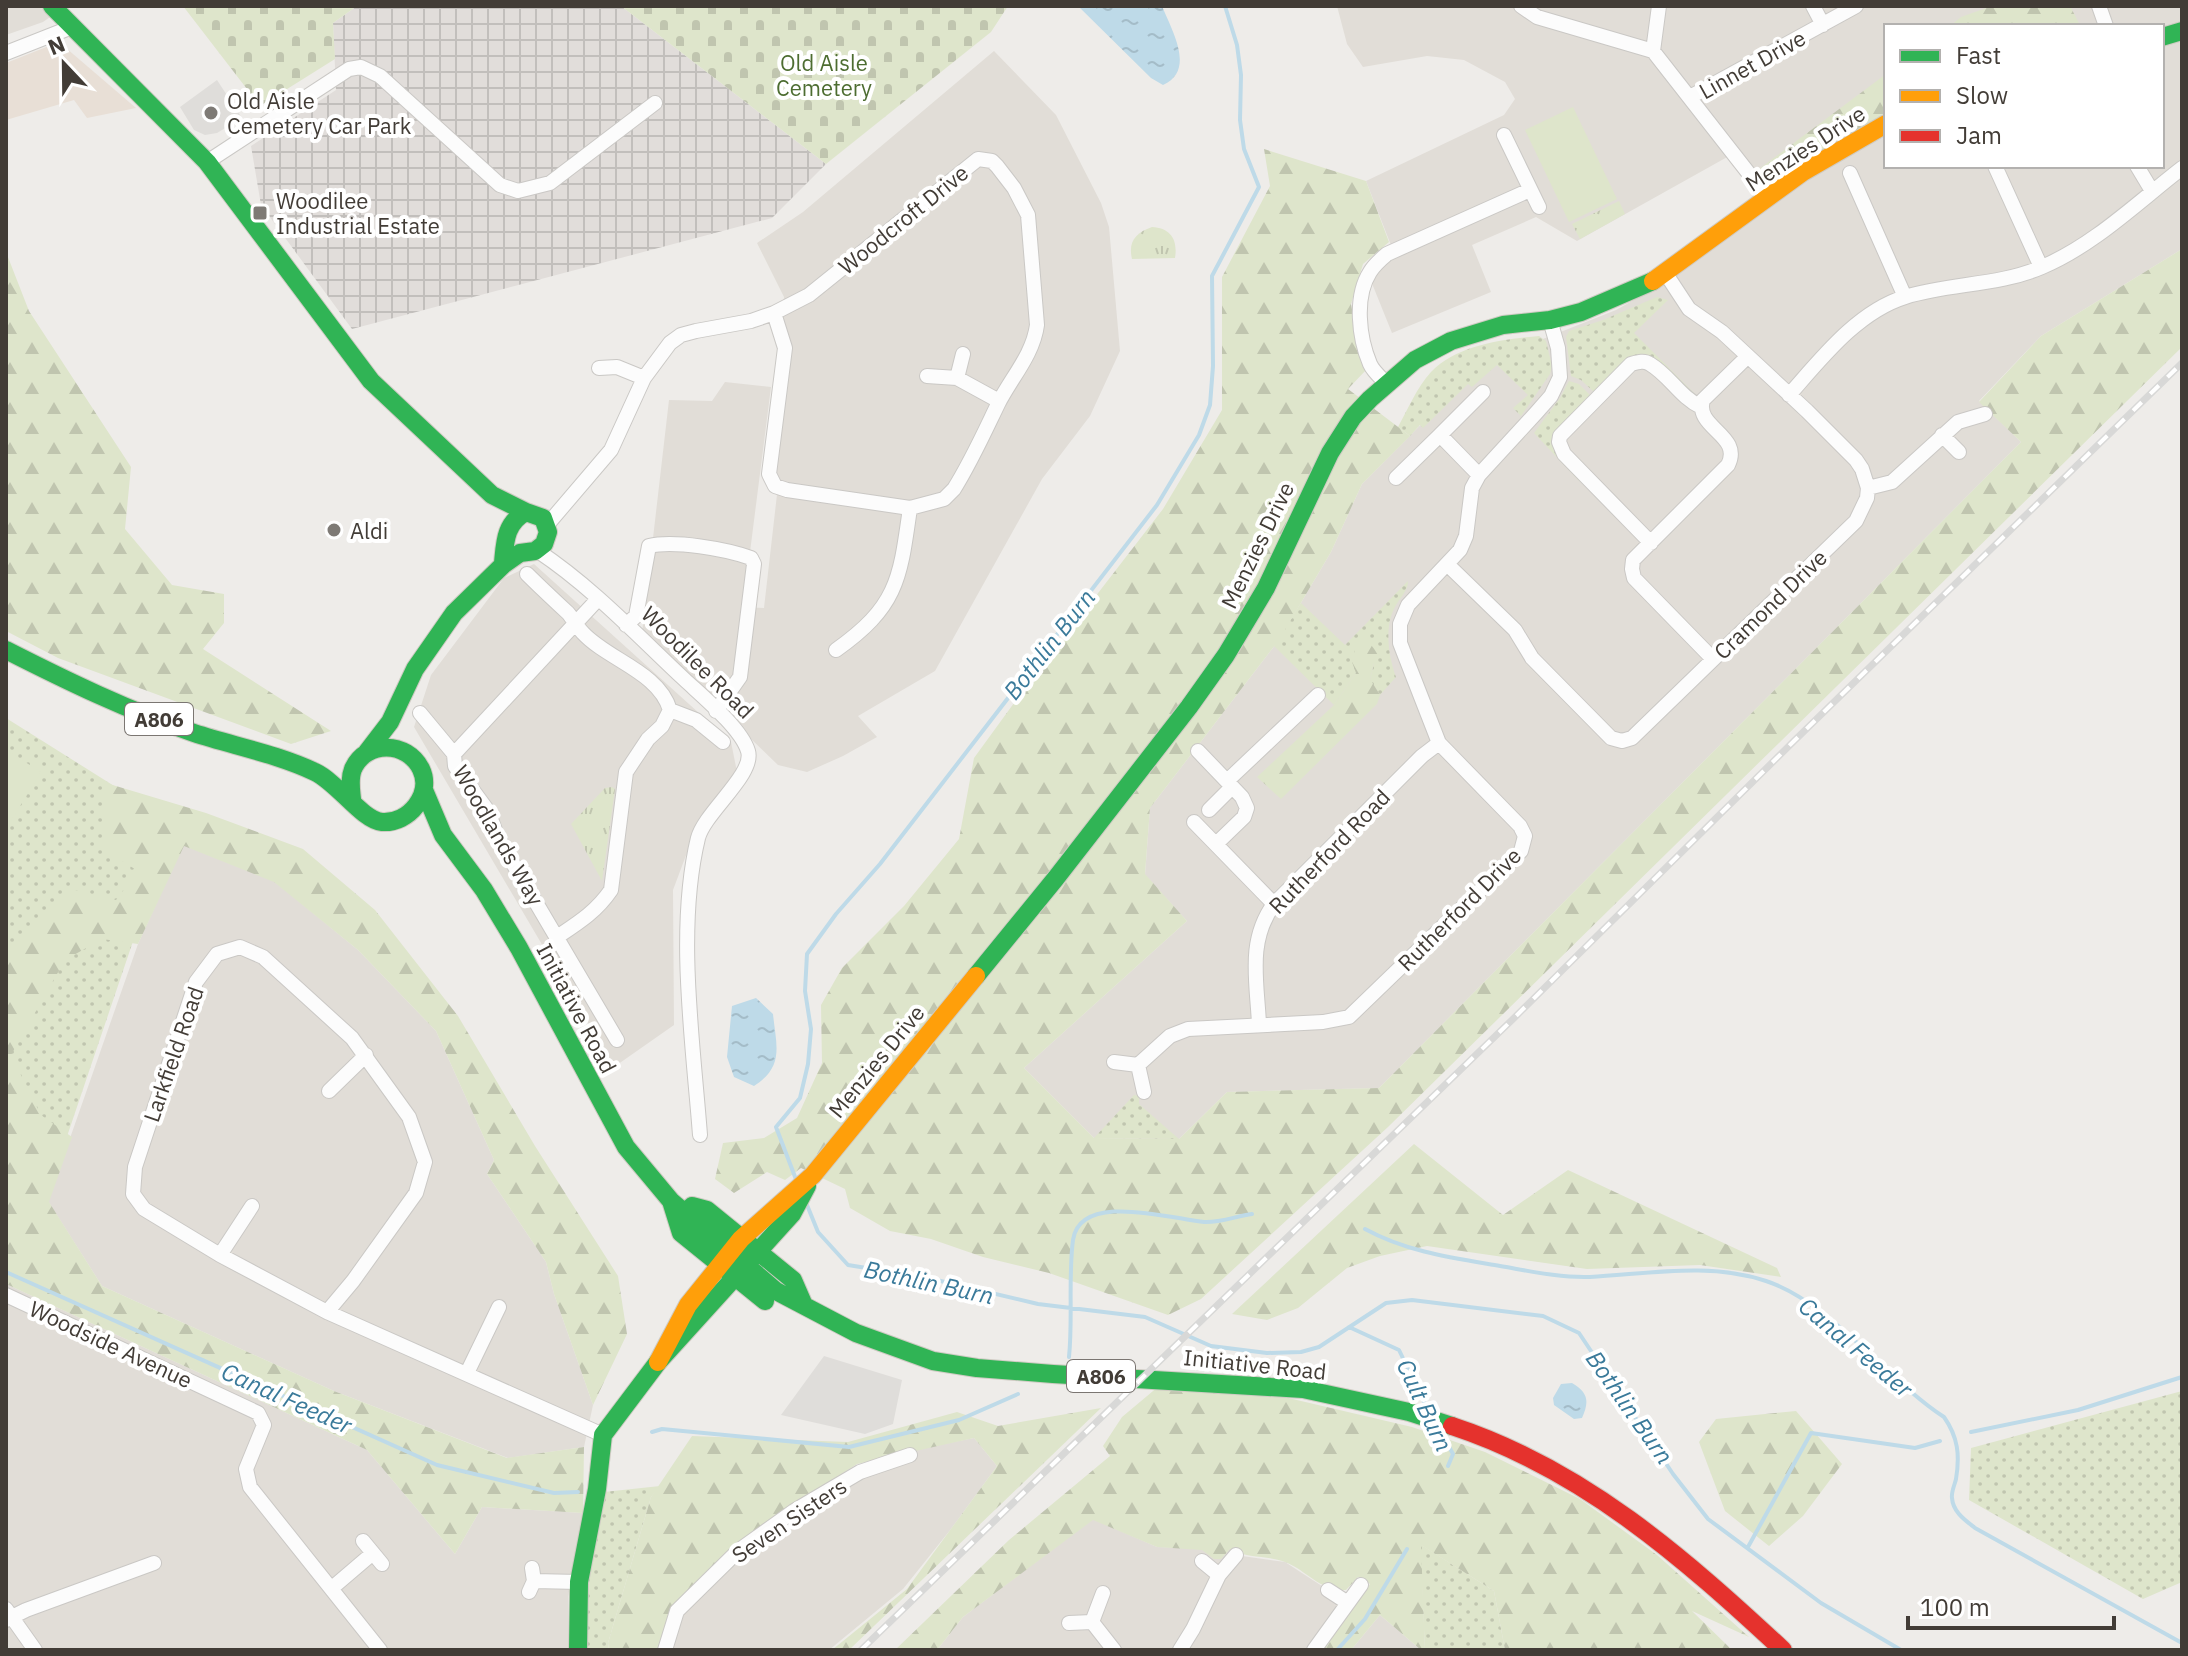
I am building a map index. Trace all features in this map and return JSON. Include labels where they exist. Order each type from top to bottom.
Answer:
[{"type":"street","points":[[52,6],[207,162],[371,381],[536,533]]},
{"type":"street","points":[[1521,6],[1537,17],[1653,51],[1768,198]]},
{"type":"street","points":[[1653,51],[1659,6]]},
{"type":"street","points":[[1813,6],[1823,25]]},
{"type":"street","name":"Linnet Drive","points":[[1690,97],[1856,6]]},
{"type":"street","points":[[6,53],[72,27]]},
{"type":"street","points":[[207,162],[349,69],[361,67],[380,76],[500,185],[518,191],[550,183],[655,103]]},
{"type":"street","name":"Menzies Drive","points":[[603,1435],[739,1258],[786,1208],[1070,860],[1208,681],[1266,588],[1330,453],[1353,417],[1386,383],[1415,360],[1451,341],[1503,325],[1550,320],[1601,305],[1666,274],[1803,172],[1884,125]]},
{"type":"street","points":[[1504,135],[1539,207]]},
{"type":"street","name":"Woodcroft Drive","points":[[978,159],[992,161],[1014,188],[1028,215],[1036,285],[1035,338],[954,489],[944,499],[910,508],[787,490],[772,483],[769,474],[785,348],[774,313],[809,295],[978,159]]},
{"type":"street","points":[[1996,168],[2041,267]]},
{"type":"street","points":[[2138,168],[2152,191]]},
{"type":"street","points":[[1789,395],[1823,356],[1877,309],[1905,297],[2014,277],[2041,267],[2071,253],[2182,168]]},
{"type":"street","points":[[1850,173],[1905,297]]},
{"type":"street","points":[[1386,383],[1371,366],[1363,341],[1360,312],[1371,270],[1387,254],[1530,190]]},
{"type":"street","points":[[1666,274],[1689,309],[1722,332],[1856,460],[1867,479],[1868,488],[1892,482],[1958,422],[1985,414]]},
{"type":"street","points":[[391,720],[404,751],[421,769],[424,790],[416,807],[403,818],[393,821],[364,815],[352,799],[349,782],[353,767],[391,720],[404,689],[439,635],[473,591],[573,496],[611,450],[644,378],[662,350],[681,335],[751,321],[774,313]]},
{"type":"street","name":"Rutherford Drive","points":[[1138,1065],[1177,1033],[1199,1027],[1323,1022],[1349,1017],[1521,851],[1525,836],[1520,826],[1439,743],[1403,651],[1400,624],[1408,605],[1460,550],[1466,536],[1469,502],[1479,475],[1544,404],[1560,377],[1558,348],[1550,320]]},
{"type":"street","points":[[957,378],[963,354]]},
{"type":"street","points":[[1713,659],[1634,578],[1633,560],[1732,458],[1729,443],[1703,415],[1701,407],[1703,400],[1747,357]]},
{"type":"street","points":[[1651,543],[1564,454],[1560,436],[1631,364],[1638,362],[1650,364],[1688,401],[1701,407]]},
{"type":"street","points":[[599,368],[617,367],[644,378]]},
{"type":"street","points":[[927,376],[957,378],[999,401]]},
{"type":"street","points":[[1396,478],[1483,392]]},
{"type":"street","points":[[1440,435],[1479,475]]},
{"type":"street","points":[[1942,435],[1959,452]]},
{"type":"street","name":"Cramond Drive","points":[[1448,565],[1515,630],[1532,658],[1616,740],[1632,738],[1846,532],[1862,509],[1868,488]]},
{"type":"street","points":[[492,495],[512,547],[536,533]]},
{"type":"street","points":[[841,641],[873,622],[892,592],[903,559],[910,508]]},
{"type":"street","points":[[503,563],[508,531],[515,516],[536,533]]},
{"type":"street","name":"Woodilee Road","points":[[536,533],[562,567],[716,711],[741,738],[749,754],[747,768],[705,822],[699,837],[693,882],[687,964],[700,1135]]},
{"type":"street","points":[[626,625],[636,616],[649,546],[661,543],[704,548],[751,558],[754,564],[740,677],[716,711]]},
{"type":"street","points":[[527,574],[607,655],[633,668],[664,695],[670,710],[696,720],[723,742]]},
{"type":"street","name":"Woodlands Way","points":[[454,754],[598,599]]},
{"type":"street","name":"A806","points":[[6,650],[62,678],[192,732],[318,774],[352,799]]},
{"type":"street","points":[[1209,810],[1230,784],[1318,695]]},
{"type":"street","points":[[557,937],[588,917],[611,890],[626,772],[648,739],[662,726],[670,710]]},
{"type":"street","name":"Woodlands Way","points":[[420,713],[454,754],[455,766],[488,811],[498,838],[617,1040]]},
{"type":"street","name":"Rutherford Road","points":[[1259,1024],[1255,946],[1264,917],[1422,756],[1439,743]]},
{"type":"street","points":[[367,752],[384,747],[404,751]]},
{"type":"street","points":[[1198,751],[1246,802],[1244,817],[1216,844]]},
{"type":"street","name":"A806","points":[[318,774],[353,767]]},
{"type":"street","name":"A806","points":[[424,790],[443,835]]},
{"type":"street","points":[[403,818],[443,835]]},
{"type":"street","points":[[1194,822],[1274,904]]},
{"type":"street","name":"Initiative Road","points":[[443,835],[484,890],[519,948],[626,1147],[671,1201],[681,1233],[793,1280],[803,1303]]},
{"type":"street","name":"Larkfield Road","points":[[327,1312],[416,1193],[425,1162],[409,1117],[352,1038],[263,957],[240,947],[217,954],[196,982],[135,1167],[133,1194],[144,1209],[220,1255],[327,1312],[603,1435]]},
{"type":"street","points":[[329,1091],[366,1055]]},
{"type":"street","points":[[1114,1062],[1138,1065],[1144,1092]]},
{"type":"street","name":"Initiative Road","points":[[671,1201],[707,1210],[768,1303],[803,1303],[856,1333],[933,1361],[1023,1372],[1303,1389],[1409,1412],[1453,1426],[1546,1467],[1635,1521],[1708,1580],[1783,1650]]},
{"type":"street","points":[[220,1255],[252,1206]]},
{"type":"street","name":"Woodside Avenue","points":[[6,1295],[258,1413],[264,1425],[246,1469],[250,1487],[380,1650]]},
{"type":"street","points":[[467,1373],[499,1307]]},
{"type":"street","points":[[578,1650],[579,1582],[597,1489],[603,1435]]},
{"type":"street","name":"Seven Sisters","points":[[665,1650],[677,1611],[738,1551],[794,1511],[860,1472],[910,1455]]},
{"type":"street","points":[[332,1588],[373,1553]]},
{"type":"street","points":[[1180,1650],[1219,1575],[1236,1555]]},
{"type":"street","points":[[1202,1561],[1219,1575]]},
{"type":"street","points":[[35,1650],[8,1615],[154,1563]]},
{"type":"street","points":[[532,1581],[579,1582]]},
{"type":"street","points":[[1314,1650],[1361,1585]]},
{"type":"street","points":[[1328,1590],[1348,1603]]},
{"type":"street","points":[[1092,1622],[1103,1593]]},
{"type":"street","points":[[1069,1623],[1092,1622]]},
{"type":"street","points":[[1092,1622],[1114,1650]]},
{"type":"shaded area","points":[[6,6],[66,6],[43,22],[6,35]]},
{"type":"shaded area","name":"Woodilee Industrial Estate","points":[[357,6],[621,6],[826,164],[772,218],[352,329],[261,205],[251,146],[336,90],[333,23]]},
{"type":"shaded area","points":[[1337,6],[2182,6],[2182,249],[2041,336],[1979,401],[2021,442],[1379,1088],[1227,1092],[1179,1139],[1094,1138],[1024,1068],[1187,921],[1145,875],[1150,808],[1279,640],[1331,552],[1362,484],[1482,363],[1616,310],[1673,278],[1774,199],[1738,151],[1577,241],[1536,217],[1472,245],[1491,292],[1392,333],[1371,281],[1394,253],[1366,181],[1504,115],[1515,99],[1505,82],[1464,60],[1427,56],[1363,67],[1347,44]]},
{"type":"shaded area","points":[[59,42],[136,108],[87,118],[74,100],[6,120],[6,63]]},
{"type":"shaded area","points":[[994,51],[1056,115],[1101,203],[1109,227],[1120,351],[1090,416],[1042,479],[935,671],[858,716],[877,737],[807,772],[778,765],[642,633],[669,400],[712,401],[725,382],[771,387],[743,607],[764,608],[779,477],[766,474],[784,297],[757,243],[803,212]]},
{"type":"shaded area","name":"Old Aisle Cemetery Car Park","points":[[217,80],[242,118],[217,133],[205,135],[194,130],[180,107]]},
{"type":"shaded area","points":[[534,564],[731,742],[737,772],[700,818],[673,890],[674,1025],[614,1067],[414,727],[431,675],[504,578]]},
{"type":"shaded area","points":[[183,845],[274,881],[358,950],[436,1031],[494,1160],[487,1174],[546,1262],[593,1405],[584,1447],[508,1458],[334,1391],[102,1286],[48,1201],[138,944]]},
{"type":"shaded area","points":[[6,1284],[367,1450],[455,1554],[482,1507],[583,1513],[568,1597],[568,1650],[6,1650]]},
{"type":"shaded area","points":[[824,1356],[902,1380],[893,1424],[865,1434],[781,1415]]},
{"type":"shaded area","points":[[974,1438],[997,1466],[903,1589],[829,1650],[665,1650],[677,1611],[738,1551],[898,1453]]},
{"type":"shaded area","points":[[1093,1519],[1157,1547],[1230,1549],[1242,1556],[1285,1562],[1348,1603],[1314,1650],[937,1650],[963,1617]]},
{"type":"shaded area","points":[[1380,1615],[1421,1650],[1351,1650]]},
{"type":"green space","points":[[183,6],[357,6],[333,23],[335,59],[260,106]]},
{"type":"green space","name":"Old Aisle Cemetery","points":[[621,6],[1008,6],[991,32],[826,164]]},
{"type":"green space","points":[[1992,6],[2070,6],[2079,23],[1952,24],[1961,17]]},
{"type":"green space","points":[[1884,75],[1884,117],[1769,191],[1755,172]]},
{"type":"green space","points":[[1573,107],[1617,199],[1569,222],[1525,130]]},
{"type":"green space","points":[[1264,149],[1366,181],[1389,242],[1363,264],[1351,304],[1366,370],[1348,389],[1410,436],[1362,484],[1331,552],[1279,640],[1150,808],[1145,874],[1187,921],[1024,1068],[1094,1138],[1179,1139],[1227,1092],[1379,1088],[2021,442],[1979,402],[2041,336],[2182,249],[2182,347],[1388,1127],[1201,1299],[1168,1315],[1049,1273],[983,1257],[931,1239],[890,1231],[850,1208],[845,1189],[801,1168],[785,1180],[767,1172],[734,1193],[715,1179],[723,1143],[764,1138],[797,1118],[822,1063],[821,1005],[842,968],[904,906],[959,839],[974,758],[1163,509],[1222,410],[1222,277],[1270,186]]},
{"type":"green space","points":[[1619,201],[1625,214],[1580,239],[1572,224]]},
{"type":"green space","points":[[1152,227],[1172,236],[1175,258],[1132,259],[1134,239]]},
{"type":"green space","points":[[6,252],[29,311],[131,467],[125,529],[172,585],[224,594],[224,623],[203,649],[331,731],[291,744],[58,658],[6,631]]},
{"type":"green space","points":[[1657,297],[1668,300],[1634,333],[1695,394],[1693,396],[1653,360],[1594,392],[1581,380],[1571,376],[1566,337],[1569,331]]},
{"type":"green space","points":[[1539,336],[1546,341],[1552,366],[1550,374],[1521,416],[1513,408],[1528,395],[1497,365],[1472,387],[1468,384],[1423,428],[1420,425],[1410,436],[1398,427],[1421,384],[1431,372],[1454,355],[1481,345]]},
{"type":"green space","points":[[1569,381],[1579,384],[1591,396],[1558,428],[1554,444],[1581,479],[1579,481],[1534,433]]},
{"type":"green space","points":[[1408,581],[1389,625],[1390,652],[1396,677],[1380,695],[1370,680],[1374,663],[1356,673],[1334,705],[1274,646],[1301,603],[1345,645]]},
{"type":"green space","points":[[1361,641],[1370,644],[1379,657],[1370,679],[1380,695],[1377,704],[1281,799],[1257,777],[1334,705],[1356,673],[1352,662],[1356,645]]},
{"type":"green space","points":[[6,718],[173,823],[32,1240],[6,1230]]},
{"type":"green space","points":[[6,750],[41,772],[6,829]]},
{"type":"green space","points":[[106,783],[206,813],[303,849],[375,910],[458,1016],[535,1146],[618,1276],[627,1334],[593,1405],[546,1262],[487,1174],[494,1160],[436,1031],[358,950],[274,882],[184,846],[138,944],[102,939],[65,960],[11,1055],[41,1115],[72,1137],[49,1202],[102,1286],[334,1391],[507,1458],[584,1447],[583,1513],[482,1507],[455,1554],[367,1450],[6,1284],[6,949],[71,889],[116,900],[138,871],[104,850]]},
{"type":"green space","points":[[605,788],[615,789],[602,881],[571,824]]},
{"type":"green space","points":[[1134,1095],[1139,1096],[1139,1104],[1179,1139],[1094,1138]]},
{"type":"green space","points":[[1414,1144],[1503,1215],[1568,1170],[1777,1268],[1781,1277],[1700,1265],[1587,1269],[1427,1246],[1380,1256],[1347,1268],[1298,1308],[1267,1320],[1232,1314]]},
{"type":"green space","points":[[1159,1386],[1284,1397],[1412,1427],[1485,1452],[1580,1499],[1657,1555],[1749,1637],[1692,1611],[1732,1650],[1505,1650],[1494,1591],[1421,1545],[1425,1650],[1421,1650],[1380,1615],[1351,1650],[1322,1650],[1370,1584],[1358,1577],[1346,1590],[1328,1587],[1278,1560],[1230,1549],[1221,1559],[1214,1559],[1202,1550],[1157,1547],[1093,1520],[963,1617],[937,1650],[895,1650],[1009,1540],[1110,1456],[1103,1446],[1122,1417]]},
{"type":"green space","points":[[2182,1391],[2182,1582],[2143,1599],[1969,1500],[1971,1448]]},
{"type":"green space","points":[[1101,1408],[849,1650],[832,1650],[907,1589],[997,1466],[974,1438],[857,1464],[733,1545],[671,1610],[658,1650],[609,1650],[608,1643],[651,1497],[692,1436],[848,1442],[957,1412],[998,1426]]},
{"type":"green space","points":[[1796,1411],[1842,1464],[1803,1516],[1769,1546],[1725,1511],[1699,1442],[1716,1419]]},
{"type":"green space","points":[[660,1486],[651,1497],[608,1643],[609,1650],[583,1650],[583,1582],[604,1492]]},
{"type":"green space","points":[[1420,1544],[1494,1591],[1505,1650],[1425,1650]]},
{"type":"water","points":[[1078,6],[1162,6],[1179,49],[1178,70],[1173,78],[1163,85],[1151,78]]},
{"type":"water","points":[[756,998],[773,1014],[776,1054],[770,1071],[754,1086],[734,1077],[727,1057],[732,1006]]},
{"type":"water","points":[[1572,1383],[1582,1390],[1586,1398],[1582,1418],[1574,1419],[1554,1405],[1553,1398],[1561,1384]]},
{"type":"waterway","name":"Bothlin Burn","points":[[797,1182],[776,1127],[800,1098],[808,1064],[811,1029],[805,991],[807,954],[1157,505],[1199,435],[1210,405],[1212,276],[1259,187],[1244,149],[1240,120],[1241,75],[1237,45],[1225,6]]},
{"type":"waterway","name":"Bothlin Burn","points":[[807,1205],[818,1232],[848,1265],[928,1278],[1038,1304],[1145,1317],[1211,1346],[1267,1353],[1301,1352],[1319,1347],[1386,1303],[1412,1300],[1543,1316],[1579,1333],[1673,1474],[1708,1519],[1821,1603],[1901,1650]]},
{"type":"waterway","name":"Canal Feeder","points":[[1069,1357],[1073,1240],[1079,1225],[1092,1216],[1109,1212],[1150,1213],[1204,1222],[1252,1214]]},
{"type":"waterway","name":"Canal Feeder","points":[[1365,1229],[1431,1253],[1545,1274],[1590,1277],[1678,1271],[1723,1272],[1766,1281],[1790,1291],[1835,1323],[1944,1417],[1955,1439],[1958,1454],[1953,1503],[1964,1519],[2182,1643]]},
{"type":"waterway","name":"Canal Feeder","points":[[6,1272],[437,1465],[554,1493],[578,1492]]},
{"type":"waterway","name":"Cult Burn","points":[[1349,1327],[1399,1350],[1427,1408]]},
{"type":"waterway","points":[[1971,1432],[2078,1410],[2182,1377]]},
{"type":"waterway","name":"Canal Feeder","points":[[652,1432],[662,1429],[849,1447],[959,1420],[1018,1394]]},
{"type":"waterway","name":"Cult Burn","points":[[1439,1429],[1453,1454],[1448,1466]]},
{"type":"waterway","points":[[1748,1547],[1811,1433],[1915,1448],[1940,1441]]},
{"type":"waterway","name":"Cult Burn","points":[[1337,1650],[1365,1619],[1407,1549]]},
{"type":"railway","points":[[861,1650],[1513,1019],[2182,363]]},
{"type":"traffic: fast","points":[[52,6],[207,162],[371,381],[492,495],[526,512]]},
{"type":"traffic: fast","points":[[2164,36],[2182,31]]},
{"type":"traffic: fast","points":[[976,976],[1056,878],[1226,655],[1266,588],[1330,453],[1353,417],[1370,399],[1415,360],[1451,341],[1503,325],[1550,320],[1581,312],[1653,281]]},
{"type":"traffic: fast","points":[[367,752],[390,722],[415,669],[454,613],[503,565],[520,553],[535,551],[544,544],[548,532],[543,518],[526,512],[519,516],[507,534],[503,563]]},
{"type":"traffic: fast","points":[[6,650],[146,715],[315,772],[374,820],[392,821],[416,806],[424,788],[421,769],[415,760],[397,749],[377,749],[367,753],[353,769],[352,799]]},
{"type":"traffic: fast","points":[[424,790],[443,835],[484,890],[519,948],[626,1147],[671,1201],[681,1233],[765,1301]]},
{"type":"traffic: fast","points":[[578,1650],[579,1582],[597,1489],[603,1435],[658,1362],[792,1214],[807,1186]]},
{"type":"traffic: fast","points":[[671,1201],[776,1291],[856,1333],[933,1361],[1053,1374],[1303,1389],[1409,1412],[1452,1426]]},
{"type":"traffic: fast","points":[[692,1206],[707,1210],[793,1280],[803,1303]]},
{"type":"traffic: slow","points":[[1653,281],[1803,172],[1884,125]]},
{"type":"traffic: slow","points":[[658,1362],[688,1305],[741,1239],[813,1175],[976,976]]},
{"type":"traffic: jam","points":[[1452,1426],[1500,1444],[1545,1466],[1630,1520],[1708,1582],[1783,1650]]},
{"type":"place","name":"Old Aisle Cemetery Car Park","points":[[211,113]]},
{"type":"place","name":"Woodilee Industrial Estate","points":[[260,213]]},
{"type":"place","name":"Aldi","points":[[334,530]]}]
